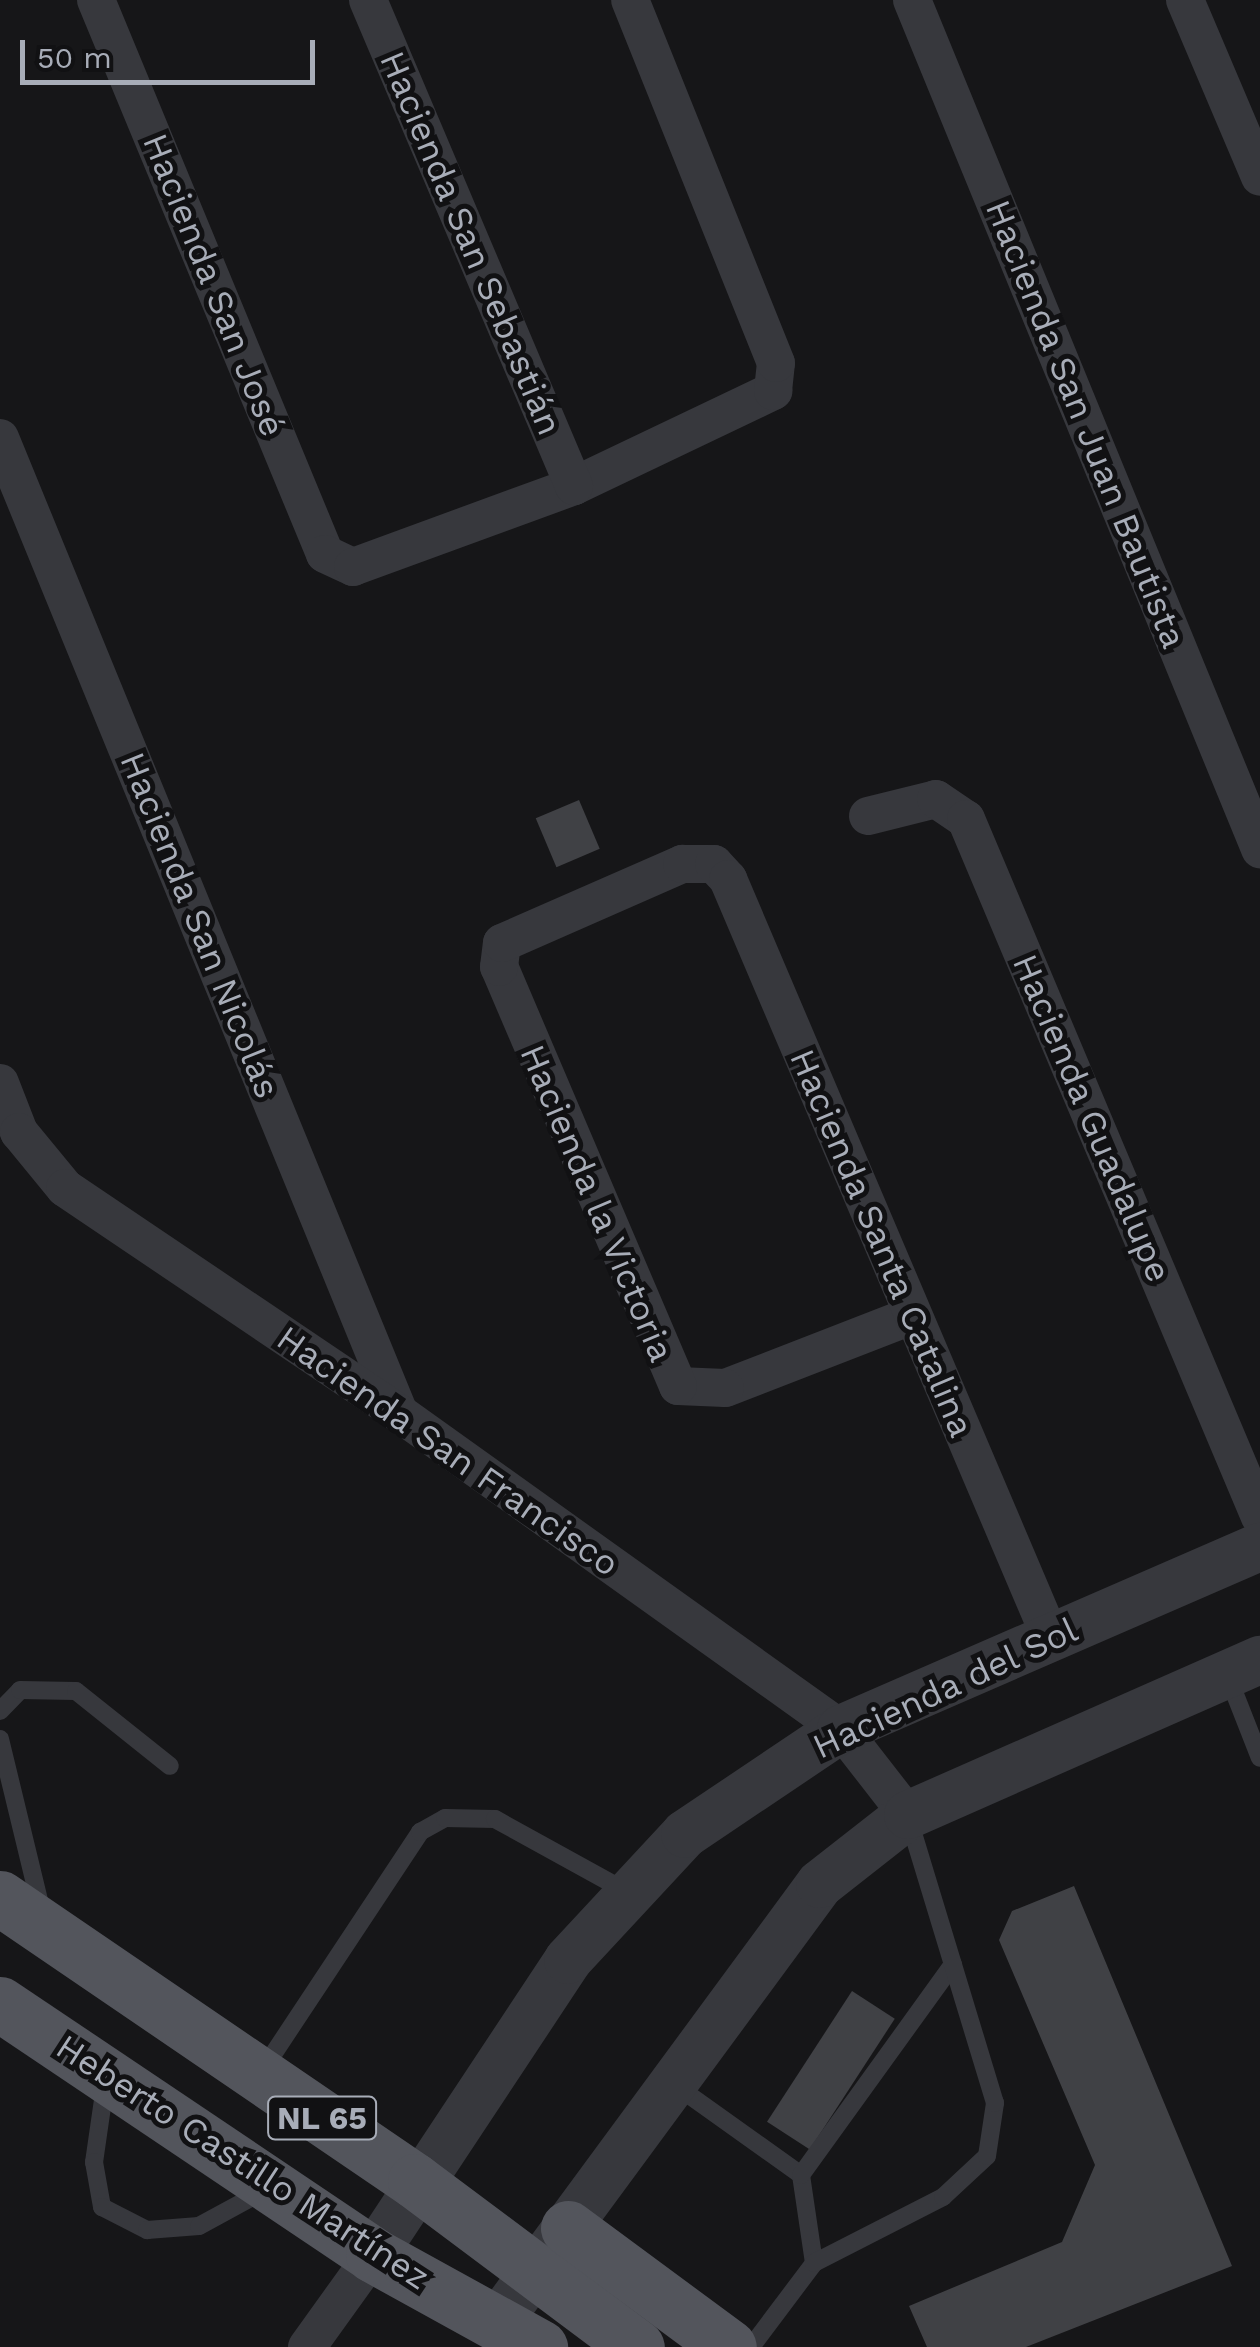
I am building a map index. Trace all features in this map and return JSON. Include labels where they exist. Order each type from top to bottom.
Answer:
[{"type":"main road","name":"NL 65","points":[[0,1898],[415,2181],[552,2248],[637,2347]]},
{"type":"main road","name":"Heberto Castillo Martínez","points":[[0,2004],[373,2255],[506,2338]]},
{"type":"main road","points":[[552,2248],[729,2347]]},
{"type":"street","name":"Hacienda San José","points":[[96,0],[325,554],[339,563],[372,565],[574,486]]},
{"type":"street","name":"Hacienda San Sebastián","points":[[368,0],[574,486]]},
{"type":"street","points":[[574,486],[773,391],[776,363],[630,0]]},
{"type":"street","name":"Hacienda San Juan Bautista","points":[[912,0],[1260,848]]},
{"type":"street","points":[[1184,0],[1260,177]]},
{"type":"street","name":"Hacienda San Nicolás","points":[[0,438],[399,1412]]},
{"type":"street","name":"Hacienda Guadalupe","points":[[868,816],[936,798],[966,819],[1260,1518]]},
{"type":"street","name":"Hacienda la Victoria","points":[[702,862],[511,936],[497,952],[678,1386],[726,1388],[911,1316]]},
{"type":"street","name":"Hacienda Santa Catalina","points":[[702,862],[728,879],[1050,1636]]},
{"type":"street","name":"Hacienda San Francisco","points":[[0,1083],[18,1132],[65,1188],[399,1412],[840,1729],[908,1815]]},
{"type":"street","name":"Hacienda del Sol","points":[[373,2255],[415,2181],[568,1960],[685,1834],[840,1729],[1260,1548]]},
{"type":"street","points":[[506,2338],[552,2248],[820,1884],[908,1815],[1244,1666]]},
{"type":"street","points":[[307,2347],[373,2255]]},
{"type":"lane","points":[[1244,1666],[1260,1758]]},
{"type":"lane","points":[[0,1710],[20,1690],[76,1691],[170,1766]]},
{"type":"lane","points":[[0,1740],[46,1929]]},
{"type":"lane","points":[[751,2347],[814,2263],[943,2197],[988,2156],[995,2103],[908,1815]]},
{"type":"lane","points":[[259,2076],[420,1832],[445,1818],[496,1818],[630,1894]]},
{"type":"lane","points":[[814,2263],[801,2175],[953,1964]]},
{"type":"lane","points":[[106,2076],[94,2162],[102,2207],[147,2230],[199,2226],[271,2187]]},
{"type":"lane","points":[[675,2084],[801,2175]]},
{"type":"building","points":[[579,800],[600,849],[556,867],[536,818]]},
{"type":"building","points":[[1074,1886],[1232,2266],[1026,2347],[927,2347],[909,2306],[1062,2242],[1095,2165],[999,1940],[1012,1911]]},
{"type":"building","points":[[852,1991],[895,2019],[810,2150],[767,2122]]}]
